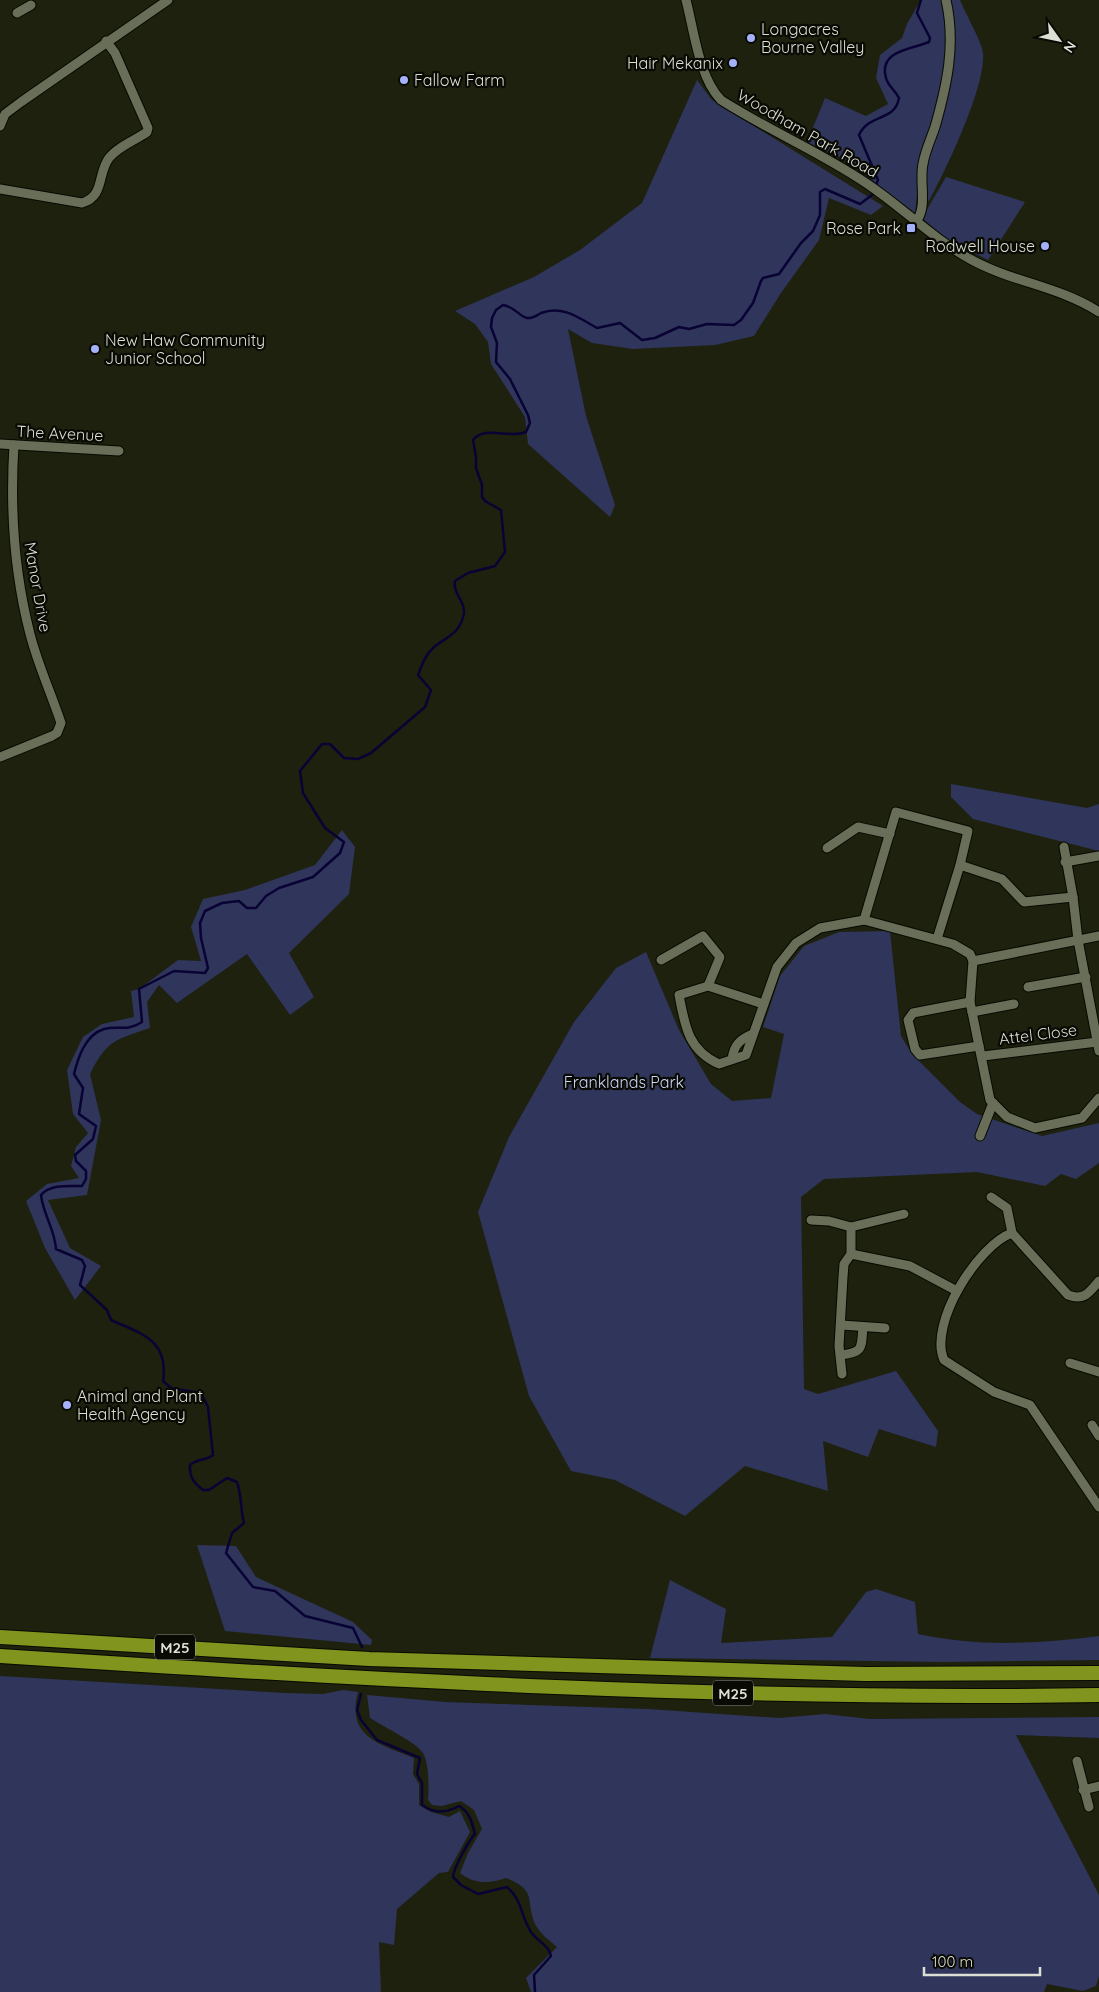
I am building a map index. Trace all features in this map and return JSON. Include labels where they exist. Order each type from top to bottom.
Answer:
[{"type":"highway","name":"M25","points":[[0,1637],[369,1659],[864,1674],[1099,1673]]},
{"type":"highway","name":"M25","points":[[0,1656],[349,1678],[621,1690],[1004,1696],[1099,1695]]},
{"type":"street","points":[[0,126],[2,113],[106,41],[153,3],[168,0]]},
{"type":"street","name":"Woodham Park Road","points":[[686,0],[704,73],[714,93],[731,106],[866,183],[942,243],[978,264],[1005,275],[1065,294],[1099,312]]},
{"type":"street","points":[[916,222],[923,207],[920,181],[923,162],[945,91],[950,68],[950,19],[946,0]]},
{"type":"street","points":[[17,13],[26,4]]},
{"type":"street","points":[[0,189],[82,203],[89,201],[96,195],[110,156],[148,132],[148,128],[115,53],[106,41]]},
{"type":"street","name":"The Avenue","points":[[0,444],[119,451]]},
{"type":"street","name":"Manor Drive","points":[[0,757],[52,736],[59,730],[61,722],[38,661],[21,593],[12,507],[14,445]]},
{"type":"street","points":[[864,920],[896,812],[968,831],[960,865],[937,939]]},
{"type":"street","points":[[827,848],[858,827],[890,834]]},
{"type":"street","points":[[1064,847],[1078,940],[1098,1046]]},
{"type":"street","points":[[1065,862],[1099,856]]},
{"type":"street","points":[[960,865],[1002,879],[1024,902],[1073,897]]},
{"type":"street","points":[[763,1004],[708,986],[679,996],[686,1032],[703,1057],[719,1064],[746,1054],[777,967],[796,943],[820,928],[864,920],[937,939],[953,944],[970,954],[973,961],[971,1007],[990,1100],[1007,1117],[1035,1128],[1082,1118],[1099,1098]]},
{"type":"street","points":[[660,960],[703,936],[720,957],[708,986]]},
{"type":"street","points":[[973,961],[1099,936]]},
{"type":"street","points":[[1028,987],[1086,977]]},
{"type":"street","points":[[979,1046],[923,1055],[917,1054],[908,1020],[913,1013],[1014,1004]]},
{"type":"street","name":"Attel Close","points":[[982,1056],[1098,1046]]},
{"type":"street","points":[[980,1136],[993,1103]]},
{"type":"street","points":[[991,1197],[1007,1208],[1012,1232],[1068,1295],[1078,1299],[1087,1296],[1099,1281]]},
{"type":"street","points":[[811,1220],[829,1221],[851,1227],[904,1214]]},
{"type":"street","points":[[842,1374],[839,1346],[844,1264],[851,1254],[851,1227]]},
{"type":"street","points":[[1012,1232],[1005,1235],[989,1249],[968,1272],[957,1291],[943,1330],[941,1354],[944,1360],[994,1392],[1030,1405],[1099,1507]]},
{"type":"street","points":[[851,1254],[910,1266],[957,1291]]},
{"type":"street","points":[[841,1325],[884,1328]]},
{"type":"street","points":[[841,1356],[857,1353],[860,1350],[863,1327]]},
{"type":"street","points":[[1070,1363],[1099,1372]]},
{"type":"street","points":[[1092,1425],[1099,1436]]},
{"type":"street","points":[[1077,1761],[1083,1790],[1089,1807]]},
{"type":"street","points":[[1083,1790],[1099,1786]]},
{"type":"green space","points":[[921,0],[960,0],[980,42],[983,53],[978,86],[963,128],[929,201],[917,195],[915,213],[846,160],[807,142],[825,98],[866,116],[888,104],[876,78],[880,55],[902,38],[907,24]]},
{"type":"green space","points":[[697,80],[712,100],[883,206],[871,215],[829,198],[819,240],[781,293],[754,336],[715,345],[633,349],[592,343],[568,329],[586,416],[615,505],[610,517],[528,444],[525,417],[491,364],[488,342],[475,324],[455,311],[534,277],[580,250],[642,203]]},
{"type":"green space","points":[[946,177],[1025,202],[988,260],[948,240],[922,218]]},
{"type":"green space","points":[[951,784],[1087,808],[1099,804],[1099,851],[973,819],[951,797]]},
{"type":"green space","points":[[342,830],[355,847],[349,894],[289,953],[314,997],[290,1015],[247,954],[177,1003],[159,985],[147,1002],[150,1028],[128,1035],[113,1043],[96,1063],[90,1074],[101,1120],[87,1195],[48,1200],[70,1248],[101,1266],[75,1300],[45,1248],[26,1201],[47,1184],[79,1178],[71,1166],[76,1147],[88,1133],[73,1114],[67,1070],[83,1037],[102,1024],[134,1017],[131,991],[139,989],[178,960],[201,961],[191,927],[203,899],[245,890],[315,865]]},
{"type":"green space","name":"Franklands Park","points":[[890,931],[901,1036],[912,1054],[960,1102],[977,1114],[1042,1136],[1099,1123],[1099,1163],[1076,1179],[1061,1174],[1045,1186],[977,1172],[824,1179],[801,1197],[804,1389],[818,1394],[896,1371],[938,1431],[936,1447],[879,1429],[868,1457],[823,1441],[828,1491],[745,1466],[685,1516],[615,1480],[571,1471],[529,1396],[478,1212],[509,1137],[574,1022],[616,968],[646,952],[679,1030],[711,1084],[732,1101],[771,1098],[784,1034],[763,1027],[780,976],[804,946],[839,932]]},
{"type":"green space","points":[[197,1545],[236,1546],[256,1577],[353,1622],[372,1640],[371,1645],[225,1631]]},
{"type":"green space","points":[[670,1580],[726,1609],[721,1643],[832,1637],[866,1592],[876,1589],[915,1602],[918,1634],[963,1641],[1009,1643],[1099,1636],[1099,1660],[944,1662],[650,1658]]},
{"type":"green space","points":[[0,1676],[285,1693],[323,1694],[343,1690],[358,1692],[356,1707],[357,1719],[361,1729],[368,1737],[378,1743],[414,1758],[413,1774],[419,1784],[419,1805],[431,1812],[449,1817],[460,1811],[470,1832],[448,1872],[439,1873],[397,1909],[394,1945],[379,1942],[381,1992],[0,1992]]},
{"type":"green space","points":[[367,1695],[445,1702],[648,1709],[779,1718],[825,1714],[870,1719],[1099,1717],[1099,1738],[1016,1735],[1099,1895],[1099,1976],[1096,1986],[1083,1991],[1047,1984],[1044,1992],[531,1992],[526,1978],[557,1947],[537,1928],[532,1916],[527,1892],[523,1887],[506,1878],[482,1882],[465,1877],[460,1873],[468,1853],[482,1829],[474,1810],[461,1801],[442,1806],[432,1805],[428,1800],[427,1769],[423,1753],[406,1739],[370,1718]]},
{"type":"waterway","points":[[362,1647],[353,1628],[305,1616],[275,1591],[253,1587],[226,1553],[232,1533],[244,1523],[240,1492],[237,1482],[227,1478],[209,1490],[203,1490],[191,1476],[190,1465],[213,1455],[208,1407],[201,1393],[171,1388],[163,1381],[164,1367],[162,1356],[157,1347],[143,1335],[111,1320],[107,1310],[80,1285],[85,1266],[82,1260],[56,1249],[54,1235],[41,1195],[54,1187],[82,1186],[86,1179],[86,1171],[76,1161],[75,1155],[93,1139],[96,1126],[79,1114],[83,1088],[74,1074],[78,1061],[83,1048],[97,1032],[109,1028],[132,1027],[142,1022],[139,989],[174,971],[205,973],[208,968],[201,938],[200,923],[205,911],[222,903],[239,901],[247,908],[256,908],[266,896],[279,888],[313,877],[340,853],[344,842],[325,828],[303,793],[300,771],[322,744],[330,744],[344,758],[358,759],[371,753],[425,707],[431,690],[418,675],[422,664],[434,647],[455,632],[463,617],[463,607],[456,590],[455,581],[468,573],[495,566],[505,552],[501,510],[485,501],[482,497],[482,485],[476,468],[473,440],[484,433],[519,434],[526,432],[530,423],[510,379],[496,362],[497,343],[491,327],[492,318],[496,310],[503,305],[529,318],[549,311],[564,312],[597,328],[620,323],[642,340],[655,338],[679,327],[689,329],[707,324],[734,325],[741,320],[753,303],[763,278],[779,274],[801,243],[813,231],[820,215],[820,192],[825,189],[860,204],[872,195],[878,180],[859,135],[869,123],[892,111],[897,106],[899,98],[886,78],[885,69],[887,62],[898,52],[929,42],[930,38],[917,13],[921,0]]},
{"type":"waterway","points":[[361,1694],[357,1710],[361,1720],[377,1740],[420,1758],[417,1774],[422,1783],[422,1805],[440,1812],[459,1806],[466,1811],[470,1818],[475,1834],[462,1855],[453,1877],[461,1885],[478,1894],[507,1887],[516,1897],[531,1932],[550,1952],[551,1956],[534,1975],[535,1992]]},
{"type":"place","name":"Longacres Bourne Valley","points":[[751,38]]},
{"type":"place","name":"Hair Mekanix","points":[[733,63]]},
{"type":"place","name":"Fallow Farm","points":[[404,80]]},
{"type":"place","name":"Rose Park","points":[[911,228]]},
{"type":"place","name":"Rodwell House","points":[[1045,246]]},
{"type":"place","name":"New Haw Community Junior School","points":[[95,349]]},
{"type":"place","name":"Animal and Plant Health Agency","points":[[67,1405]]}]
